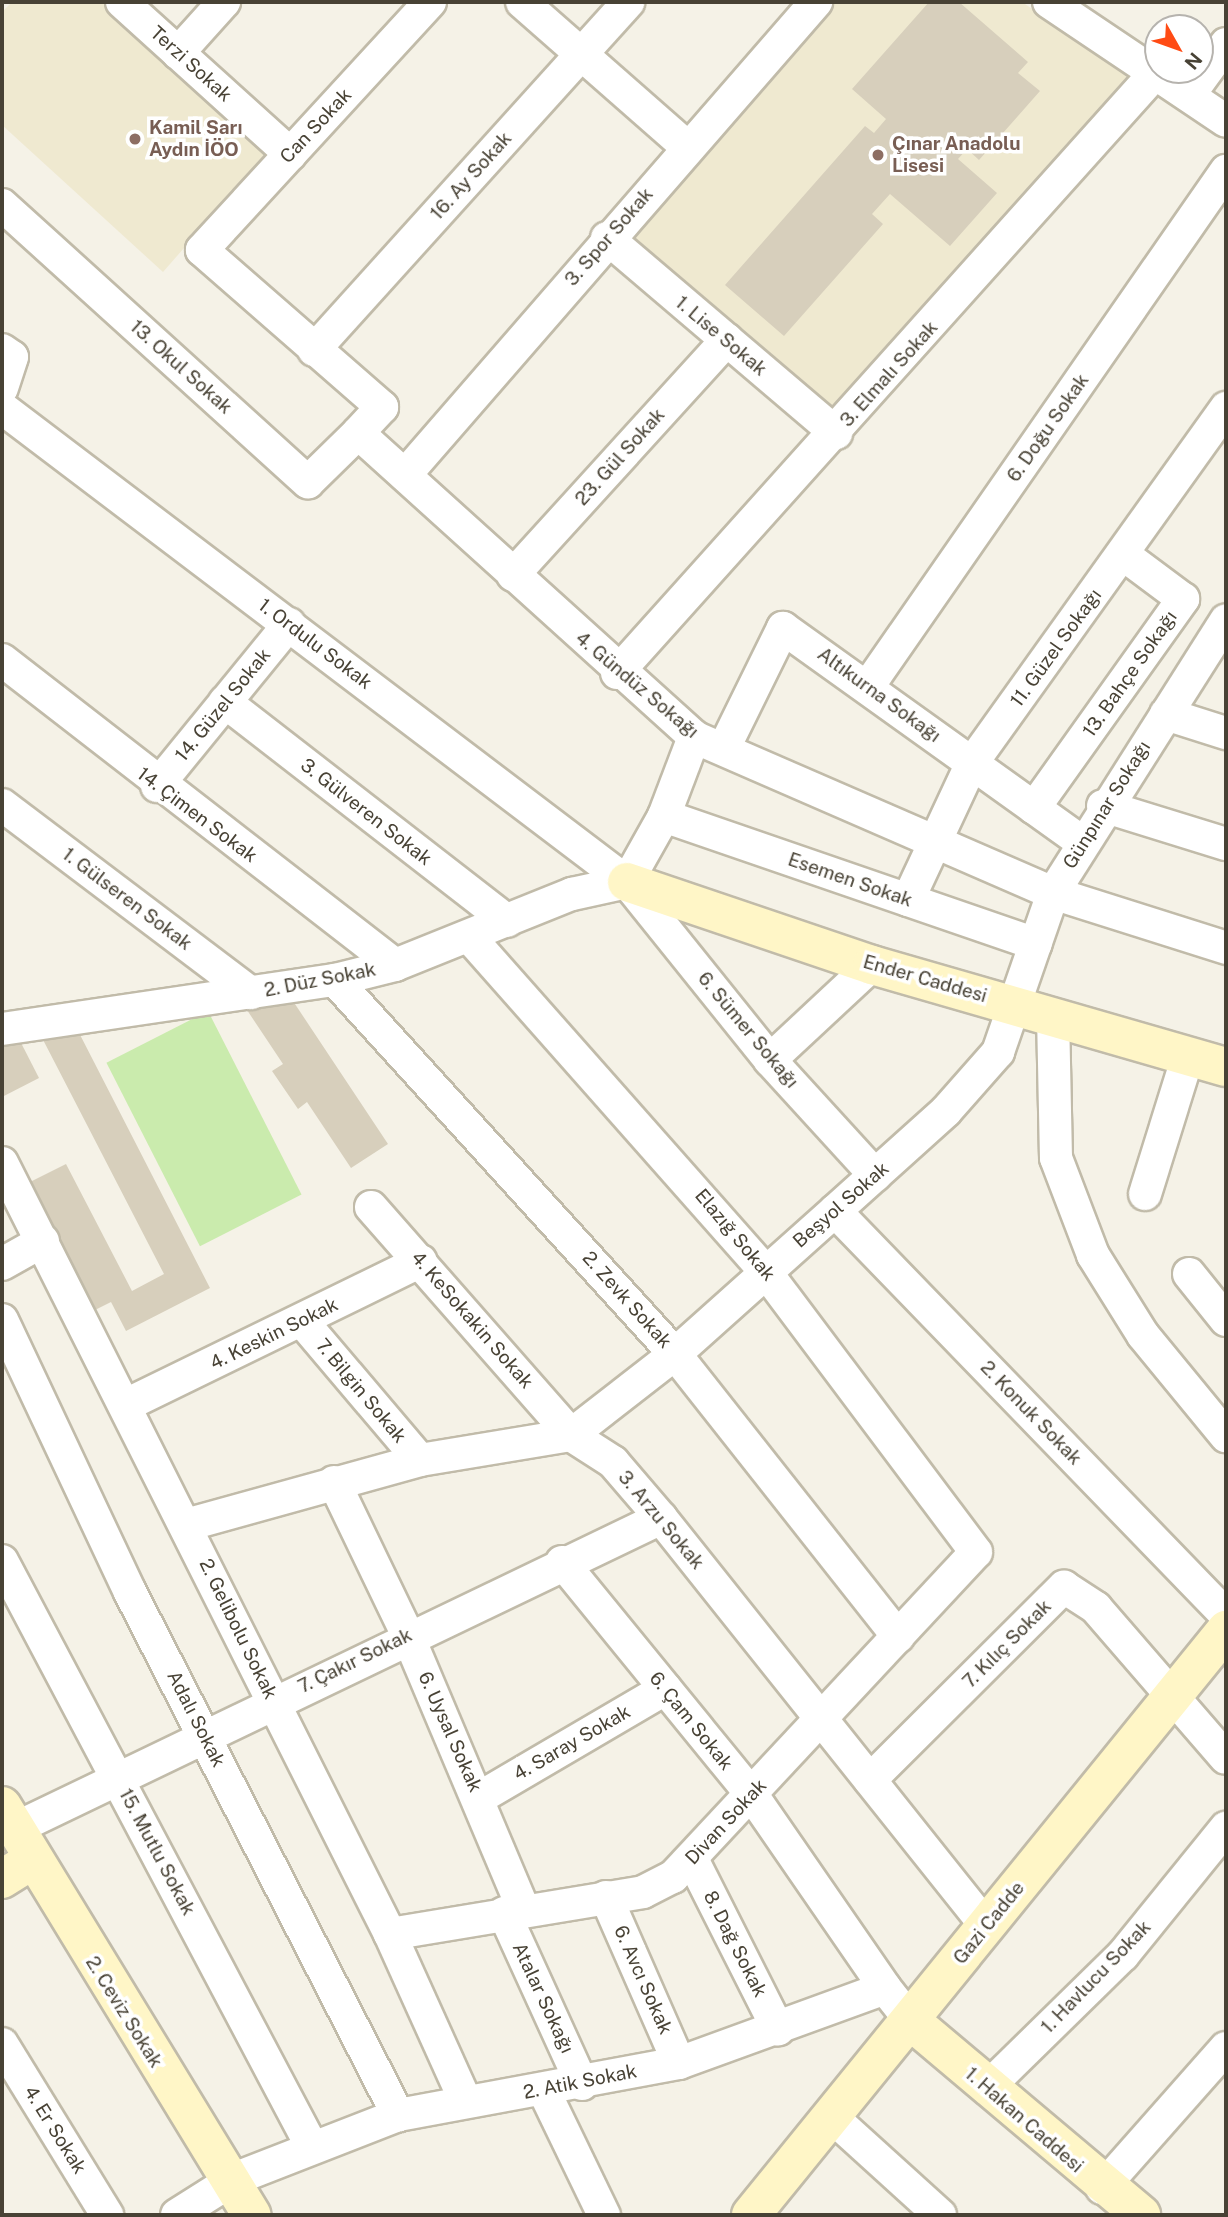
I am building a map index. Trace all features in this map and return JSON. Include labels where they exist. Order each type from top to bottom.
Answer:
[{"type":"main road","name":"Ender Caddesi","points":[[627,882],[872,965],[1053,1014],[1226,1067]]},
{"type":"main road","name":"Gazi Cadde","points":[[754,2214],[1226,1630]]},
{"type":"main road","name":"2. Ceviz Sokak","points":[[12,1844],[142,2044],[234,2179],[252,2215]]},
{"type":"main road","name":"1. Hakan Caddesi","points":[[911,2021],[1102,2188],[1141,2215]]},
{"type":"street","name":"Terzi Sokak","points":[[122,2],[290,155]]},
{"type":"street","points":[[178,53],[224,2]]},
{"type":"street","name":"Can Sokak","points":[[314,350],[202,250],[430,2]]},
{"type":"street","points":[[522,2],[687,147]]},
{"type":"street","name":"16. Ay Sokak","points":[[314,350],[628,2]]},
{"type":"street","name":"3. Spor Sokak","points":[[405,475],[607,238],[816,2]]},
{"type":"street","points":[[1069,7],[1144,63]]},
{"type":"street","points":[[1189,95],[1226,44]]},
{"type":"street","name":"3. Elmalı Sokak","points":[[617,673],[836,433],[1145,84]]},
{"type":"street","points":[[1173,84],[1226,121]]},
{"type":"street","name":"6. Doğu Sokak","points":[[869,685],[1226,172]]},
{"type":"street","name":"13. Okul Sokak","points":[[2,205],[308,482],[358,433]]},
{"type":"street","name":"1. Lise Sokak","points":[[607,238],[836,433]]},
{"type":"street","name":"23. Gül Sokak","points":[[513,575],[727,340]]},
{"type":"street","points":[[2,350],[12,357],[2,388]]},
{"type":"street","points":[[314,350],[383,407],[358,433]]},
{"type":"street","name":"1. Ordulu Sokak","points":[[2,408],[627,882]]},
{"type":"street","name":"11. Güzel Sokağı","points":[[908,900],[932,838],[972,763],[1125,555],[1226,408]]},
{"type":"street","name":"4. Gündüz Sokağı","points":[[358,433],[617,673],[694,737],[1053,892],[1226,948]]},
{"type":"street","name":"13. Bahçe Sokağı","points":[[1034,808],[1183,599],[1125,555]]},
{"type":"street","name":"Günpınar Sokağı","points":[[1016,1004],[1053,892],[1103,806],[1226,620]]},
{"type":"street","name":"14. Güzel Sokak","points":[[157,786],[289,624]]},
{"type":"street","name":"Altıkurna Sokağı","points":[[724,748],[783,628],[869,685],[1082,842]]},
{"type":"street","name":"14. Çimen Sokak","points":[[2,660],[157,786],[395,965]]},
{"type":"street","name":"3. Gülveren Sokak","points":[[225,702],[507,921]]},
{"type":"street","points":[[1166,714],[1226,733]]},
{"type":"street","points":[[627,882],[664,816],[694,737]]},
{"type":"street","name":"1. Gülseren Sokak","points":[[2,805],[251,993]]},
{"type":"street","points":[[1103,806],[1226,844]]},
{"type":"street","name":"Esemen Sokak","points":[[664,816],[1036,944]]},
{"type":"street","name":"2. Düz Sokak","points":[[2,1029],[335,980],[395,965],[470,938],[507,921],[627,882]]},
{"type":"street","name":"6. Sümer Sokağı","points":[[627,882],[770,1060],[875,1175]]},
{"type":"street","name":"Elazığ Sokak","points":[[470,938],[765,1271],[976,1552]]},
{"type":"street","points":[[770,1060],[872,965]]},
{"type":"street","name":"2. Zevk Sokak","points":[[335,980],[675,1354],[898,1636]]},
{"type":"street","name":"Beşyol Sokak","points":[[571,1436],[675,1354],[875,1175],[998,1052],[1016,1004]]},
{"type":"street","points":[[1053,1014],[1056,1158],[1093,1255],[1143,1335],[1226,1436]]},
{"type":"street","points":[[1145,1194],[1188,1056]]},
{"type":"street","name":"2. Gelibolu Sokak","points":[[2,1163],[390,1934],[465,2099]]},
{"type":"street","name":"4. KeSokakin Sokak","points":[[371,1207],[421,1261],[571,1436]]},
{"type":"street","name":"2. Konuk Sokak","points":[[835,1211],[1226,1615]]},
{"type":"street","points":[[2,1264],[43,1241]]},
{"type":"street","name":"4. Keskin Sokak","points":[[126,1405],[421,1261]]},
{"type":"street","points":[[1189,1274],[1226,1320]]},
{"type":"street","name":"Adalı Sokak","points":[[2,1320],[203,1734],[398,2115]]},
{"type":"street","name":"7. Bilgin Sokak","points":[[302,1321],[421,1460]]},
{"type":"street","points":[[186,1525],[421,1460],[571,1436]]},
{"type":"street","name":"3. Arzu Sokak","points":[[571,1436],[613,1462],[661,1518],[987,1927]]},
{"type":"street","name":"6. Uysal Sokak","points":[[334,1482],[408,1636],[480,1798],[514,1911]]},
{"type":"street","name":"7. Çakır Sokak","points":[[12,1844],[117,1777],[562,1562],[661,1518]]},
{"type":"street","name":"Divan Sokak","points":[[390,1934],[514,1911],[643,1892],[673,1877],[823,1720],[976,1552]]},
{"type":"street","name":"15. Mutlu Sokak","points":[[2,1560],[311,2145]]},
{"type":"street","name":"6. Çam Sokak","points":[[562,1562],[752,1795],[885,1988]]},
{"type":"street","name":"7. Kılıç Sokak","points":[[870,1780],[1064,1587],[1096,1608],[1171,1696]]},
{"type":"street","name":"4. Saray Sokak","points":[[480,1798],[665,1689]]},
{"type":"street","points":[[1171,1696],[1226,1758]]},
{"type":"street","name":"1. Havlucu Sokak","points":[[987,2088],[1123,1955],[1226,1828]]},
{"type":"street","name":"8. Dağ Sokak","points":[[692,1859],[778,2029]]},
{"type":"street","name":"6. Avcı Sokak","points":[[606,1897],[679,2063]]},
{"type":"street","name":"Atalar Sokağı","points":[[514,1911],[582,2084]]},
{"type":"street","points":[[885,1988],[911,2021]]},
{"type":"street","name":"2. Atik Sokak","points":[[177,2215],[234,2179],[311,2145],[398,2115],[465,2099],[544,2091],[679,2063],[885,1988]]},
{"type":"street","name":"4. Er Sokak","points":[[2,2044],[107,2215]]},
{"type":"street","points":[[1102,2188],[1226,2049]]},
{"type":"street","points":[[544,2091],[604,2215]]},
{"type":"street","points":[[832,2117],[940,2215]]},
{"type":"shaded area","name":"Kamil Sarı Aydın İÖO","points":[[12,2],[102,2],[268,152],[163,272],[2,125],[2,12]]},
{"type":"shaded area","name":"Çınar Anadolu Lisesi","points":[[834,2],[1022,2],[1129,75],[833,407],[629,236]]},
{"type":"green space","points":[[208,1011],[302,1195],[200,1246],[106,1063]]},
{"type":"building","points":[[929,2],[959,2],[1028,62],[1018,73],[1040,91],[979,160],[967,149],[958,159],[997,193],[950,246],[890,194],[872,214],[883,224],[784,336],[725,285],[865,126],[874,133],[886,119],[852,89]]},
{"type":"building","points":[[287,992],[388,1144],[351,1168],[307,1102],[298,1109],[272,1071],[283,1064],[241,1001]]},
{"type":"building","points":[[75,1025],[210,1288],[126,1331],[111,1302],[95,1310],[30,1182],[66,1164],[132,1291],[164,1274],[39,1032]]},
{"type":"building","points":[[17,1035],[39,1078],[2,1097],[2,1043]]},
{"type":"place","name":"Kamil Sarı Aydın İÖO","points":[[135,139]]},
{"type":"place","name":"Çınar Anadolu Lisesi","points":[[878,155]]}]
